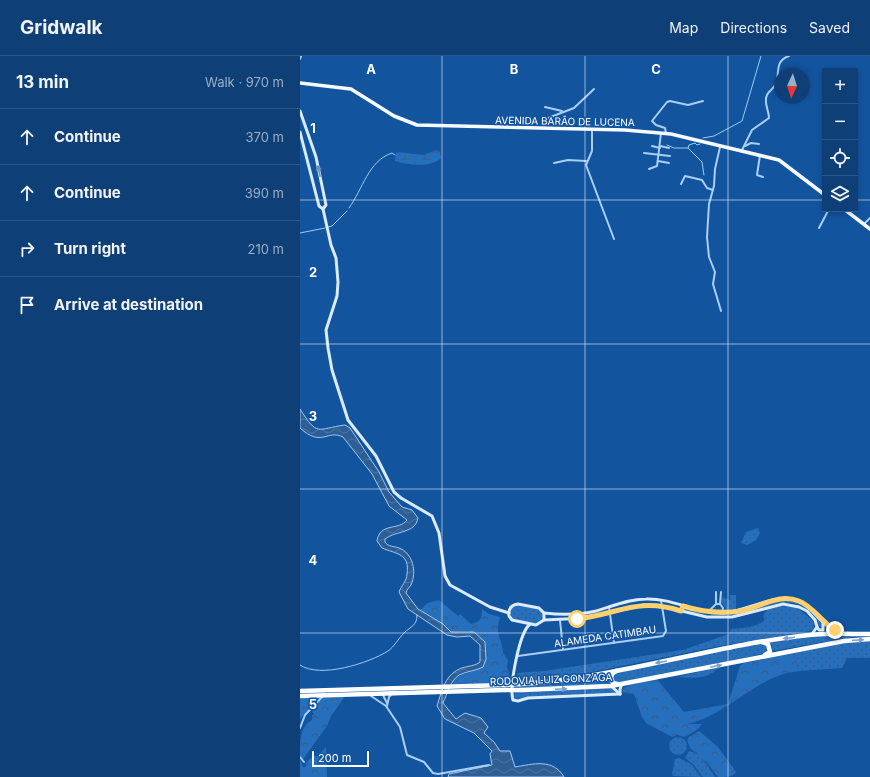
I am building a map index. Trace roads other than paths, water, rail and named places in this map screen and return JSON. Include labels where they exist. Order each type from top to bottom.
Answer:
[{"type":"highway","name":"RODOVIA LUIZ GONZAGA","points":[[521,687],[557,682],[759,642],[810,635],[870,634]]},
{"type":"highway","name":"RODOVIA LUIZ GONZAGA","points":[[300,691],[611,686],[844,641],[870,640]]},
{"type":"highway","points":[[759,642],[766,643],[770,648],[769,654],[762,656]]},
{"type":"highway","points":[[617,670],[612,674],[611,678],[614,683],[621,684]]},
{"type":"highway","name":"RODOVIA LUIZ GONZAGA","points":[[300,696],[395,693],[438,689]]},
{"type":"main road","name":"AVENIDA BARÃO DE LUCENA","points":[[300,83],[351,89],[394,116],[417,125],[661,132],[720,145],[743,148],[779,160],[822,193]]},
{"type":"main road","points":[[300,111],[316,157],[326,204],[323,209]]},
{"type":"main road","points":[[300,132],[319,206],[323,209],[331,245],[336,258],[338,282],[337,296],[326,330],[332,370],[348,420],[376,456],[394,492],[401,498],[432,516],[439,532],[445,576],[450,585],[490,607],[509,613]]},
{"type":"main road","points":[[848,212],[870,229]]},
{"type":"main road","points":[[823,622],[825,627],[823,630],[819,630],[815,620],[807,611],[789,604],[773,605],[742,616],[722,618],[661,606],[635,606],[586,618],[544,620],[538,624],[522,623],[512,620],[509,613],[512,606],[518,604],[539,608],[544,613],[572,614],[635,600],[661,600],[708,612],[722,613],[742,610],[770,601],[786,598],[801,602],[808,606],[823,622],[843,634]]},
{"type":"main road","points":[[544,613],[544,620]]},
{"type":"main road","points":[[522,623],[525,629]]},
{"type":"main road","points":[[530,624],[525,629],[518,656],[513,680],[512,699],[515,701],[528,698],[620,694]]},
{"type":"main road","points":[[810,635],[817,627]]},
{"type":"main road","points":[[620,694],[621,684]]},
{"type":"main road","points":[[611,686],[620,694]]},
{"type":"street","points":[[743,148],[752,130],[769,118],[766,104],[767,94],[776,83],[778,68],[783,59],[789,56]]},
{"type":"street","points":[[548,118],[574,108],[594,89]]},
{"type":"street","points":[[666,133],[665,128],[656,125],[652,120],[667,102],[670,101],[688,105],[703,101]]},
{"type":"street","points":[[545,107],[563,112]]},
{"type":"street","points":[[592,130],[592,151],[586,161],[586,167],[600,207],[614,239]]},
{"type":"street","points":[[649,169],[657,167],[661,132]]},
{"type":"street","points":[[743,148],[751,143],[759,144]]},
{"type":"street","points":[[720,145],[715,169],[713,190],[709,204],[707,237],[709,257],[715,272],[713,284],[721,311]]},
{"type":"street","points":[[652,146],[669,148]]},
{"type":"street","points":[[644,153],[670,156]]},
{"type":"street","points":[[760,154],[757,175],[763,178]]},
{"type":"street","points":[[554,163],[568,160],[586,161]]},
{"type":"street","points":[[658,161],[668,163]]},
{"type":"street","points":[[682,184],[685,176],[690,176],[702,180],[707,188],[713,190]]},
{"type":"street","points":[[819,228],[827,212]]},
{"type":"street","points":[[864,224],[870,218]]},
{"type":"street","points":[[708,612],[716,604],[716,593],[721,594],[720,604],[723,608],[732,612]]},
{"type":"street","points":[[661,600],[661,606]]},
{"type":"street","name":"ALAMEDA CATIMBAU","points":[[518,656],[665,635],[661,606]]},
{"type":"street","points":[[681,611],[683,606]]},
{"type":"street","points":[[609,607],[614,643]]},
{"type":"street","points":[[722,618],[723,608]]},
{"type":"street","points":[[742,610],[742,616]]},
{"type":"street","points":[[560,620],[563,649]]},
{"type":"street","points":[[366,693],[387,708],[401,730],[407,755],[424,762],[433,773],[438,774],[489,765]]},
{"type":"street","points":[[381,693],[387,702],[387,708]]},
{"type":"street","points":[[384,705],[389,697],[395,693]]},
{"type":"street","points":[[300,728],[305,715],[324,695]]},
{"type":"street","points":[[300,758],[304,762]]},
{"type":"water","points":[[300,409],[311,424],[318,429],[345,425],[350,428],[379,472],[389,492],[402,507],[412,510],[418,518],[413,527],[390,536],[385,539],[385,542],[389,546],[404,550],[411,558],[414,574],[411,585],[406,593],[418,609],[443,624],[451,632],[474,632],[485,642],[486,659],[483,667],[456,677],[443,703],[456,719],[465,713],[481,718],[488,727],[484,733],[494,742],[500,751],[510,751],[515,767],[536,764],[548,765],[554,767],[564,777],[448,777],[449,774],[492,765],[490,754],[492,751],[474,733],[445,719],[437,706],[448,678],[462,668],[480,662],[480,645],[470,636],[457,637],[447,635],[408,609],[399,592],[407,577],[406,562],[401,555],[382,548],[377,541],[382,531],[404,523],[407,520],[389,506],[372,474],[343,437],[333,435],[319,438],[314,437],[300,428]]},
{"type":"waterway","points":[[703,138],[714,136],[742,121],[761,56]]},
{"type":"waterway","points":[[700,144],[697,145],[695,143],[689,145],[688,148],[702,162],[704,175]]},
{"type":"waterway","points":[[667,145],[674,148],[688,148]]},
{"type":"waterway","points":[[349,208],[367,176],[377,162],[392,153],[395,155]]},
{"type":"waterway","points":[[328,227],[332,226],[347,211]]},
{"type":"waterway","points":[[300,233],[325,228]]},
{"type":"waterway","points":[[300,665],[309,669],[332,670],[344,668],[380,656],[388,651],[404,633],[415,624],[417,615]]}]
